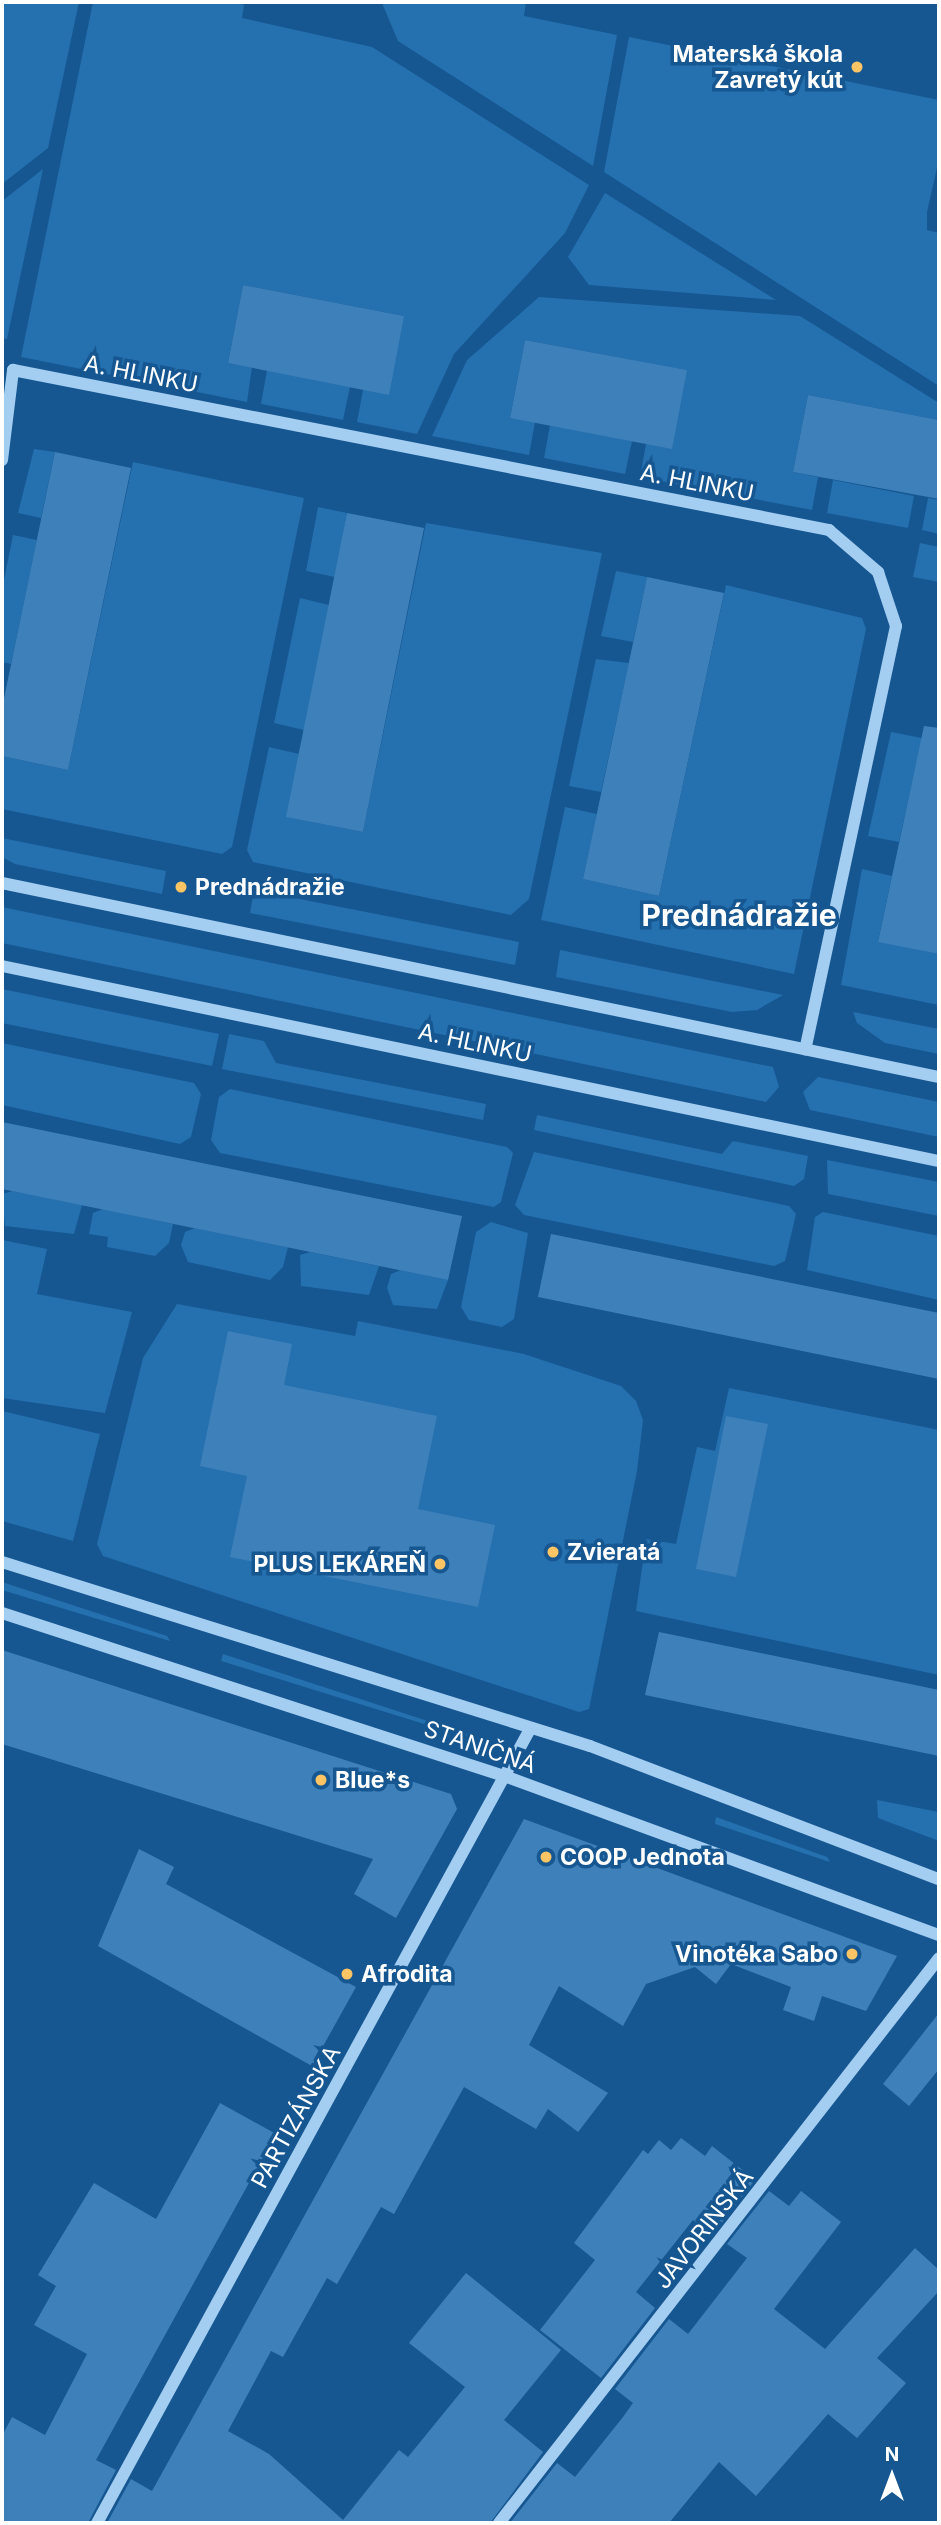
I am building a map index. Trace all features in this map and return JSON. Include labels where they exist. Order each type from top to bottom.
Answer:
[{"type":"street","name":"A. HLINKU","points":[[2,460],[8,369],[829,530],[878,572],[896,626],[805,1049]]},
{"type":"street","points":[[2,883],[939,1077]]},
{"type":"street","name":"A. HLINKU","points":[[2,966],[939,1161]]},
{"type":"street","name":"STANIČNÁ","points":[[2,1562],[529,1731],[590,1746],[939,1879]]},
{"type":"street","name":"STANIČNÁ","points":[[2,1613],[507,1777],[939,1935]]},
{"type":"street","name":"PARTIZÁNSKA","points":[[97,2523],[507,1777],[529,1731]]},
{"type":"street","name":"JAVORINSKÁ","points":[[499,2523],[939,1958]]},
{"type":"shaded area","points":[[2,2],[79,2],[48,148],[2,184]]},
{"type":"shaded area","points":[[93,2],[237,2],[244,5],[242,18],[372,47],[589,185],[565,233],[454,354],[417,434],[357,422],[363,390],[404,316],[243,285],[228,363],[252,367],[247,402],[21,357]]},
{"type":"shaded area","points":[[526,2],[524,16],[617,35],[593,166],[398,41],[382,3]]},
{"type":"shaded area","points":[[629,37],[939,100],[939,159],[927,212],[927,230],[939,233],[939,386],[604,172]]},
{"type":"shaded area","points":[[43,169],[7,339],[2,338],[2,201]]},
{"type":"shaded area","points":[[605,193],[776,300],[589,285],[568,257]]},
{"type":"shaded area","points":[[539,297],[800,316],[939,403],[939,420],[808,395],[793,472],[818,477],[812,510],[640,477],[646,444],[686,370],[525,340],[510,418],[535,422],[529,455],[432,436],[467,360]]},
{"type":"shaded area","points":[[267,370],[350,387],[343,420],[261,404]]},
{"type":"shaded area","points":[[550,425],[632,441],[625,474],[544,458]]},
{"type":"shaded area","points":[[34,449],[55,452],[41,518],[18,513]]},
{"type":"shaded area","points":[[133,462],[304,498],[232,847],[222,854],[2,809],[2,756],[68,770]]},
{"type":"shaded area","points":[[833,480],[914,496],[908,528],[827,513]]},
{"type":"shaded area","points":[[928,498],[939,500],[939,534],[922,530]]},
{"type":"shaded area","points":[[318,507],[347,513],[335,577],[306,571]]},
{"type":"shaded area","points":[[426,523],[602,553],[529,899],[511,915],[253,862],[247,850],[269,747],[299,754],[287,817],[363,832]]},
{"type":"shaded area","points":[[13,535],[37,540],[11,664],[2,662],[2,590]]},
{"type":"shaded area","points":[[920,543],[939,547],[939,582],[913,577]]},
{"type":"shaded area","points":[[616,571],[647,577],[633,642],[601,636]]},
{"type":"shaded area","points":[[726,585],[862,618],[866,629],[794,974],[541,920],[565,807],[597,814],[583,879],[659,896]]},
{"type":"shaded area","points":[[300,598],[329,605],[304,730],[274,723]]},
{"type":"shaded area","points":[[596,659],[629,663],[601,792],[569,786]]},
{"type":"shaded area","points":[[891,732],[922,738],[899,842],[868,836]]},
{"type":"shaded area","points":[[2,838],[166,871],[162,894],[15,864],[2,857]]},
{"type":"shaded area","points":[[862,869],[892,876],[878,941],[939,954],[939,1005],[841,985]]},
{"type":"shaded area","points":[[254,890],[519,942],[515,965],[250,913]]},
{"type":"shaded area","points":[[2,907],[773,1067],[779,1087],[766,1102],[2,943]]},
{"type":"shaded area","points":[[560,950],[783,995],[757,1010],[732,1012],[556,977]]},
{"type":"shaded area","points":[[2,989],[219,1034],[212,1066],[2,1023]]},
{"type":"shaded area","points":[[853,1012],[939,1029],[939,1054],[885,1043],[857,1023]]},
{"type":"shaded area","points":[[229,1034],[264,1041],[276,1063],[486,1104],[483,1120],[222,1069]]},
{"type":"shaded area","points":[[2,1043],[194,1083],[201,1094],[191,1137],[180,1144],[2,1105]]},
{"type":"shaded area","points":[[818,1077],[939,1102],[939,1137],[810,1110],[803,1092]]},
{"type":"shaded area","points":[[230,1089],[507,1147],[513,1153],[501,1202],[494,1207],[220,1153],[211,1140],[219,1097]]},
{"type":"shaded area","points":[[537,1115],[722,1154],[733,1141],[808,1156],[804,1179],[794,1186],[534,1130]]},
{"type":"shaded area","points":[[534,1152],[789,1206],[796,1214],[785,1261],[774,1266],[524,1215],[515,1205]]},
{"type":"shaded area","points":[[827,1160],[939,1182],[939,1216],[828,1194]]},
{"type":"shaded area","points":[[13,1191],[82,1205],[74,1234],[5,1226],[2,1194]]},
{"type":"shaded area","points":[[103,1209],[173,1224],[169,1243],[155,1256],[107,1247],[108,1237],[89,1234],[93,1213]]},
{"type":"shaded area","points":[[823,1212],[939,1236],[939,1300],[807,1270],[815,1217]]},
{"type":"shaded area","points":[[491,1222],[528,1233],[514,1319],[502,1327],[469,1320],[461,1307],[476,1232]]},
{"type":"shaded area","points":[[195,1228],[288,1247],[283,1267],[270,1280],[188,1262],[181,1245],[185,1232]]},
{"type":"shaded area","points":[[2,1240],[47,1249],[37,1294],[132,1312],[105,1413],[2,1398]]},
{"type":"shaded area","points":[[310,1252],[379,1266],[369,1295],[301,1286],[300,1255]]},
{"type":"shaded area","points":[[401,1270],[448,1280],[437,1309],[393,1305],[387,1288],[391,1274]]},
{"type":"shaded area","points":[[177,1304],[355,1336],[358,1321],[524,1354],[621,1386],[636,1401],[643,1420],[637,1471],[589,1709],[579,1712],[103,1556],[97,1544],[143,1358]]},
{"type":"shaded area","points":[[729,1388],[939,1430],[939,1675],[636,1611],[646,1539],[676,1544],[697,1447],[715,1451]]},
{"type":"shaded area","points":[[2,1411],[100,1434],[73,1541],[2,1521]]},
{"type":"shaded area","points":[[2,1582],[167,1636],[170,1641],[2,1590]]},
{"type":"shaded area","points":[[223,1654],[492,1742],[495,1746],[221,1661]]},
{"type":"shaded area","points":[[877,1800],[939,1812],[939,1841],[878,1818]]},
{"type":"shaded area","points":[[716,1817],[827,1857],[830,1862],[715,1824]]},
{"type":"building","points":[[243,285],[404,316],[389,395],[228,363]]},
{"type":"building","points":[[525,340],[687,370],[672,449],[510,418]]},
{"type":"building","points":[[808,395],[939,420],[939,499],[793,472]]},
{"type":"building","points":[[55,452],[131,468],[68,770],[2,756],[2,708]]},
{"type":"building","points":[[347,513],[424,528],[363,832],[286,817]]},
{"type":"building","points":[[647,577],[724,593],[659,896],[583,879]]},
{"type":"building","points":[[924,726],[939,728],[939,954],[878,942]]},
{"type":"building","points":[[2,1122],[462,1216],[448,1280],[2,1189]]},
{"type":"building","points":[[551,1234],[939,1313],[939,1379],[538,1297]]},
{"type":"building","points":[[228,1331],[292,1344],[284,1385],[437,1416],[418,1509],[495,1525],[478,1607],[230,1557],[247,1476],[200,1466]]},
{"type":"building","points":[[726,1416],[768,1424],[736,1577],[696,1569]]},
{"type":"building","points":[[659,1632],[939,1690],[939,1756],[645,1695]]},
{"type":"building","points":[[2,1650],[451,1794],[457,1809],[396,1918],[354,1894],[373,1859],[2,1744]]},
{"type":"building","points":[[524,1819],[897,1956],[866,2011],[822,1996],[814,2021],[783,2010],[791,1987],[731,1964],[716,1984],[695,1967],[646,1984],[623,2026],[559,1986],[529,2045],[608,2093],[578,2132],[548,2109],[536,2129],[464,2087],[394,2214],[381,2207],[337,2284],[327,2278],[283,2357],[271,2351],[228,2431],[269,2454],[343,2520],[399,2450],[408,2457],[465,2387],[409,2343],[466,2273],[561,2350],[504,2420],[543,2452],[490,2523],[107,2523],[131,2479],[152,2491]]},
{"type":"building","points":[[139,1849],[174,1867],[166,1884],[356,1987],[312,2066],[98,1946]]},
{"type":"building","points":[[939,2013],[939,2069],[909,2106],[883,2084]]},
{"type":"building","points":[[220,2103],[276,2134],[96,2460],[116,2470],[88,2523],[2,2523],[2,2436],[12,2417],[45,2435],[87,2354],[34,2325],[56,2286],[38,2275],[94,2183],[156,2219]]},
{"type":"building","points":[[681,2138],[705,2156],[712,2146],[755,2180],[713,2234],[693,2220],[636,2292],[655,2308],[601,2378],[540,2330],[595,2260],[574,2243],[643,2150],[648,2154],[659,2140],[671,2150]]},
{"type":"building","points":[[769,2191],[789,2206],[801,2191],[841,2222],[774,2309],[825,2349],[915,2248],[939,2270],[939,2291],[877,2358],[906,2383],[857,2438],[828,2414],[756,2496],[719,2462],[669,2523],[510,2523],[557,2463],[575,2477],[623,2417],[633,2403],[615,2389],[669,2319],[688,2334],[747,2258],[727,2244]]},
{"type":"place","name":"Materská škola Zavretý kút","points":[[857,67]]},
{"type":"place","name":"Prednádražie","points":[[181,887]]},
{"type":"place","name":"Zvieratá","points":[[553,1552]]},
{"type":"place","name":"PLUS LEKÁREŇ","points":[[440,1564]]},
{"type":"place","name":"Blue*s","points":[[321,1780]]},
{"type":"place","name":"COOP Jednota","points":[[546,1857]]},
{"type":"place","name":"Vinotéka Sabo","points":[[852,1954]]},
{"type":"place","name":"Afrodita","points":[[347,1974]]},
{"type":"district","name":"Prednádražie","points":[[739,915]]}]
